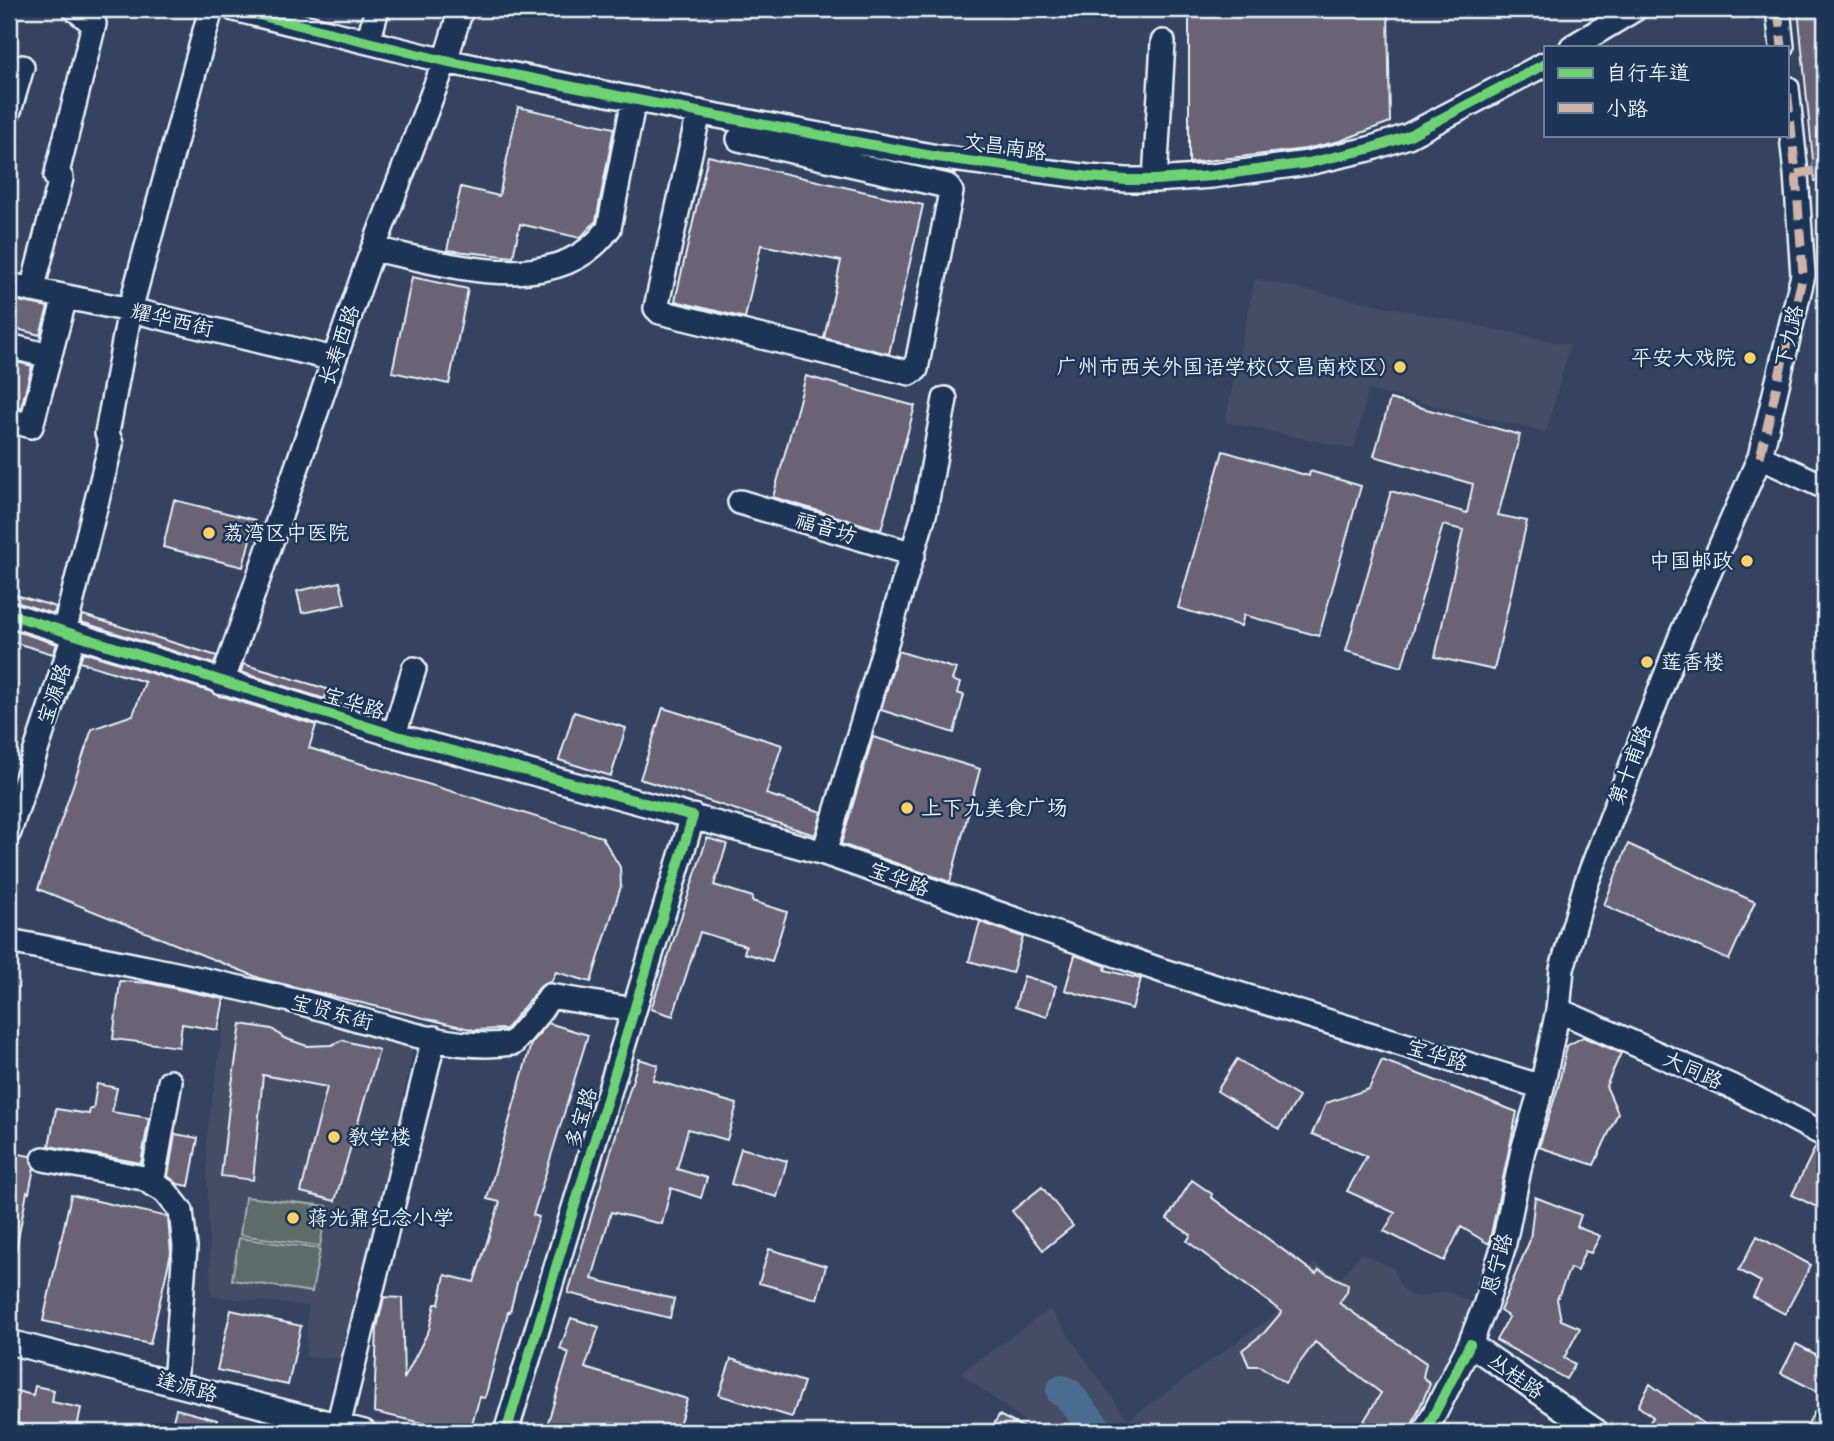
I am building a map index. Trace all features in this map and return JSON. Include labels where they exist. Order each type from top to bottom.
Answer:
[{"type":"street","points":[[32,290],[61,178],[55,177],[94,24],[75,9]]},
{"type":"street","name":"宝源路","points":[[9,832],[69,634],[111,444],[107,433],[130,310],[211,9]]},
{"type":"street","name":"文昌南路","points":[[234,9],[281,15],[368,42],[445,61],[699,112],[959,160],[1088,177],[1155,180],[1212,176],[1308,163],[1369,149],[1408,136],[1544,65]]},
{"type":"street","points":[[368,42],[377,9]]},
{"type":"street","name":"长寿西路","points":[[222,682],[373,249],[445,61],[461,9]]},
{"type":"street","points":[[1574,46],[1634,9]]},
{"type":"street","points":[[1778,9],[1782,46]]},
{"type":"street","points":[[1155,180],[1163,42]]},
{"type":"street","points":[[9,111],[22,67]]},
{"type":"street","name":"下九路","points":[[1760,457],[1803,275],[1805,173],[1788,93]]},
{"type":"street","points":[[373,249],[498,273],[540,270],[580,256],[600,240],[609,228],[634,99]]},
{"type":"street","points":[[699,112],[656,308],[660,312],[910,373],[916,369],[959,160]]},
{"type":"street","points":[[739,139],[947,186],[951,192]]},
{"type":"street","name":"耀华西街","points":[[9,285],[130,310],[334,359]]},
{"type":"street","points":[[9,420],[31,426],[65,297]]},
{"type":"street","points":[[9,346],[49,356]]},
{"type":"street","points":[[824,853],[925,511],[945,398]]},
{"type":"street","points":[[1760,457],[1825,487]]},
{"type":"street","name":"第十甫路","points":[[1542,1087],[1558,1010],[1562,969],[1586,884],[1681,636],[1760,457]]},
{"type":"street","name":"福音坊","points":[[740,502],[913,554]]},
{"type":"street","name":"宝华路","points":[[9,614],[394,736],[824,853],[1175,975],[1542,1087]]},
{"type":"street","points":[[394,736],[414,669]]},
{"type":"street","name":"多宝路","points":[[506,1432],[693,816]]},
{"type":"street","name":"宝贤东街","points":[[9,941],[216,982],[463,1045],[492,1047],[513,1043],[550,996],[634,1010]]},
{"type":"street","name":"大同路","points":[[1558,1010],[1735,1088],[1825,1135]]},
{"type":"street","points":[[338,1426],[434,1038]]},
{"type":"street","points":[[152,1184],[170,1082]]},
{"type":"street","name":"恩宁路","points":[[1425,1432],[1470,1344],[1486,1303],[1503,1248],[1523,1150],[1542,1087]]},
{"type":"street","points":[[44,1159],[143,1178],[165,1191],[181,1211],[186,1247],[175,1384]]},
{"type":"street","name":"逢源路","points":[[9,1342],[364,1432]]},
{"type":"street","name":"丛桂路","points":[[1470,1344],[1597,1432]]},
{"type":"shaded area","name":"广州市西关外国语学校(文昌南校区)","points":[[1255,279],[1570,345],[1546,432],[1368,390],[1354,449],[1225,422]]},
{"type":"shaded area","name":"蒋光鼐纪念小学","points":[[228,996],[322,1017],[414,1045],[348,1359],[306,1357],[308,1306],[211,1296],[206,1141]]},
{"type":"shaded area","points":[[1361,1253],[1393,1268],[1400,1285],[1408,1294],[1418,1297],[1446,1291],[1478,1305],[1431,1403],[1412,1432],[1051,1432],[1023,1420],[960,1373],[1050,1309],[1128,1420],[1274,1315],[1314,1263],[1341,1278]]},
{"type":"green space","points":[[245,1197],[327,1206],[320,1246],[240,1235]]},
{"type":"green space","points":[[239,1238],[320,1249],[312,1292],[232,1280]]},
{"type":"building","points":[[1189,9],[1388,9],[1390,122],[1340,141],[1305,149],[1189,163]]},
{"type":"building","points":[[1798,9],[1825,9],[1825,181],[1815,181]]},
{"type":"building","points":[[518,107],[614,128],[596,221],[580,238],[520,224],[513,257],[447,250],[461,187],[499,196]]},
{"type":"building","points":[[708,156],[923,205],[889,354],[824,338],[841,261],[761,245],[745,318],[675,301]]},
{"type":"building","points":[[412,277],[468,289],[449,384],[392,372]]},
{"type":"building","points":[[9,299],[48,307],[40,335],[9,327]]},
{"type":"building","points":[[9,360],[32,366],[21,408],[9,404]]},
{"type":"building","points":[[806,376],[915,406],[881,530],[773,497]]},
{"type":"building","points":[[1390,399],[1520,435],[1498,515],[1527,521],[1494,670],[1435,657],[1463,530],[1443,525],[1402,667],[1346,651],[1391,491],[1467,513],[1473,484],[1374,456]]},
{"type":"building","points":[[1223,451],[1309,476],[1310,471],[1361,486],[1319,636],[1244,615],[1241,626],[1178,608]]},
{"type":"building","name":"荔湾区中医院","points":[[174,500],[255,520],[243,567],[163,547]]},
{"type":"building","points":[[340,582],[345,604],[302,613],[297,591]]},
{"type":"building","points":[[9,593],[56,607],[54,614],[9,600]]},
{"type":"building","points":[[83,615],[217,656],[214,664],[81,622]]},
{"type":"building","points":[[9,629],[57,644],[53,654],[9,641]]},
{"type":"building","points":[[898,651],[956,669],[952,680],[960,683],[957,693],[964,695],[954,733],[881,710]]},
{"type":"building","points":[[83,652],[316,725],[309,748],[602,837],[620,867],[621,886],[591,982],[556,972],[551,982],[539,988],[506,1029],[474,1030],[262,979],[38,889],[92,729],[133,715],[145,682],[80,662]]},
{"type":"building","points":[[243,664],[327,689],[325,699],[241,672]]},
{"type":"building","points":[[663,708],[782,745],[766,794],[822,812],[815,835],[640,779]]},
{"type":"building","points":[[574,712],[626,728],[611,776],[559,760]]},
{"type":"building","name":"上下九美食广场","points":[[873,737],[980,769],[950,882],[841,844]]},
{"type":"building","points":[[707,838],[727,844],[714,885],[753,897],[752,901],[787,912],[772,961],[744,953],[746,946],[700,932],[673,1016],[651,1009]]},
{"type":"building","points":[[1628,844],[1755,902],[1729,960],[1604,905]]},
{"type":"building","points":[[980,922],[1023,937],[1012,973],[969,961]]},
{"type":"building","points":[[1075,955],[1106,966],[1105,970],[1141,979],[1132,1009],[1065,990]]},
{"type":"building","points":[[1024,976],[1056,986],[1047,1017],[1015,1007]]},
{"type":"building","points":[[120,981],[149,983],[224,999],[218,1030],[182,1024],[179,1047],[113,1039]]},
{"type":"building","points":[[548,1023],[588,1035],[533,1215],[539,1217],[508,1312],[485,1398],[480,1397],[471,1427],[461,1432],[374,1412],[377,1328],[384,1297],[402,1298],[404,1379],[429,1330],[435,1304],[439,1304],[445,1275],[474,1282],[500,1202],[487,1199],[531,1044]]},
{"type":"building","name":"教学楼","points":[[241,1024],[272,1029],[284,1038],[307,1046],[332,1045],[342,1040],[379,1050],[335,1201],[301,1192],[327,1087],[263,1075],[253,1180],[221,1176]]},
{"type":"building","points":[[1583,1037],[1621,1053],[1606,1086],[1618,1113],[1594,1165],[1539,1147],[1558,1088],[1567,1046]]},
{"type":"building","points":[[639,1059],[658,1065],[653,1080],[737,1104],[727,1140],[688,1129],[677,1169],[707,1178],[701,1198],[671,1188],[662,1224],[611,1212],[592,1279],[674,1299],[670,1318],[568,1293]]},
{"type":"building","points":[[1237,1059],[1299,1097],[1279,1129],[1217,1091]]},
{"type":"building","points":[[1382,1060],[1517,1112],[1489,1244],[1461,1227],[1444,1261],[1384,1231],[1395,1213],[1347,1191],[1367,1156],[1312,1134],[1326,1103],[1369,1089]]},
{"type":"building","points":[[97,1084],[117,1088],[112,1112],[149,1118],[141,1163],[49,1146],[56,1109],[89,1114],[90,1109],[93,1109]]},
{"type":"building","points":[[175,1134],[198,1138],[189,1186],[178,1184],[168,1176]]},
{"type":"building","points":[[1816,1146],[1825,1149],[1825,1211],[1792,1195]]},
{"type":"building","points":[[741,1148],[787,1161],[777,1197],[731,1184]]},
{"type":"building","points":[[9,1152],[30,1156],[34,1168],[16,1250],[9,1249]]},
{"type":"building","points":[[1192,1180],[1316,1274],[1319,1270],[1348,1284],[1347,1292],[1339,1303],[1426,1363],[1423,1377],[1430,1384],[1409,1432],[1380,1432],[1364,1421],[1381,1393],[1315,1342],[1285,1383],[1260,1366],[1249,1366],[1242,1350],[1264,1333],[1282,1312],[1187,1241],[1191,1235],[1167,1219]]},
{"type":"building","points":[[1042,1187],[1073,1226],[1043,1250],[1012,1211]]},
{"type":"building","points":[[71,1195],[168,1217],[171,1253],[150,1344],[43,1321]]},
{"type":"building","points":[[1535,1197],[1581,1215],[1577,1227],[1600,1236],[1591,1253],[1585,1251],[1577,1271],[1570,1268],[1557,1299],[1561,1320],[1580,1328],[1564,1358],[1575,1364],[1566,1379],[1496,1340],[1509,1317],[1500,1311],[1530,1240]]},
{"type":"building","points":[[1757,1236],[1811,1265],[1785,1314],[1753,1297],[1761,1282],[1739,1270]]},
{"type":"building","points":[[769,1249],[826,1266],[817,1299],[759,1283]]},
{"type":"building","points":[[231,1310],[301,1326],[288,1385],[217,1370]]},
{"type":"building","points":[[571,1318],[599,1327],[585,1368],[687,1399],[677,1432],[545,1432],[569,1353],[560,1349]]},
{"type":"building","points":[[1796,1344],[1825,1359],[1825,1432],[1815,1432],[1806,1427],[1824,1395],[1781,1373]]},
{"type":"building","points":[[731,1359],[804,1382],[792,1417],[719,1395]]},
{"type":"building","points":[[1650,1384],[1715,1432],[1644,1432],[1653,1417],[1638,1406]]},
{"type":"building","points":[[35,1386],[54,1390],[52,1402],[81,1408],[76,1432],[47,1432],[9,1422],[12,1390],[33,1395]]},
{"type":"building","points":[[176,1409],[217,1420],[214,1432],[170,1432]]},
{"type":"building","points":[[999,1415],[1032,1432],[990,1432]]},
{"type":"waterway","points":[[1062,1391],[1068,1394],[1098,1432]]},
{"type":"tunnel","points":[[1814,171],[1825,169]]},
{"type":"marked path","points":[[1778,9],[1782,46]]},
{"type":"marked path","points":[[1760,457],[1803,275],[1788,98]]},
{"type":"marked path","points":[[1796,174],[1825,169]]},
{"type":"cycle path","points":[[234,9],[445,61],[702,113],[937,157],[1126,180],[1212,176],[1308,163],[1369,149],[1408,136],[1544,65]]},
{"type":"cycle path","points":[[9,614],[394,735],[693,816],[506,1432]]},
{"type":"cycle path","points":[[1425,1432],[1470,1344]]},
{"type":"place","name":"平安大戏院","points":[[1750,358]]},
{"type":"place","name":"广州市西关外国语学校(文昌南校区)","points":[[1400,367]]},
{"type":"place","name":"荔湾区中医院","points":[[209,533]]},
{"type":"place","name":"中国邮政","points":[[1747,561]]},
{"type":"place","name":"莲香楼","points":[[1647,662]]},
{"type":"place","name":"上下九美食广场","points":[[907,808]]},
{"type":"place","name":"教学楼","points":[[334,1137]]},
{"type":"place","name":"蒋光鼐纪念小学","points":[[293,1218]]}]
